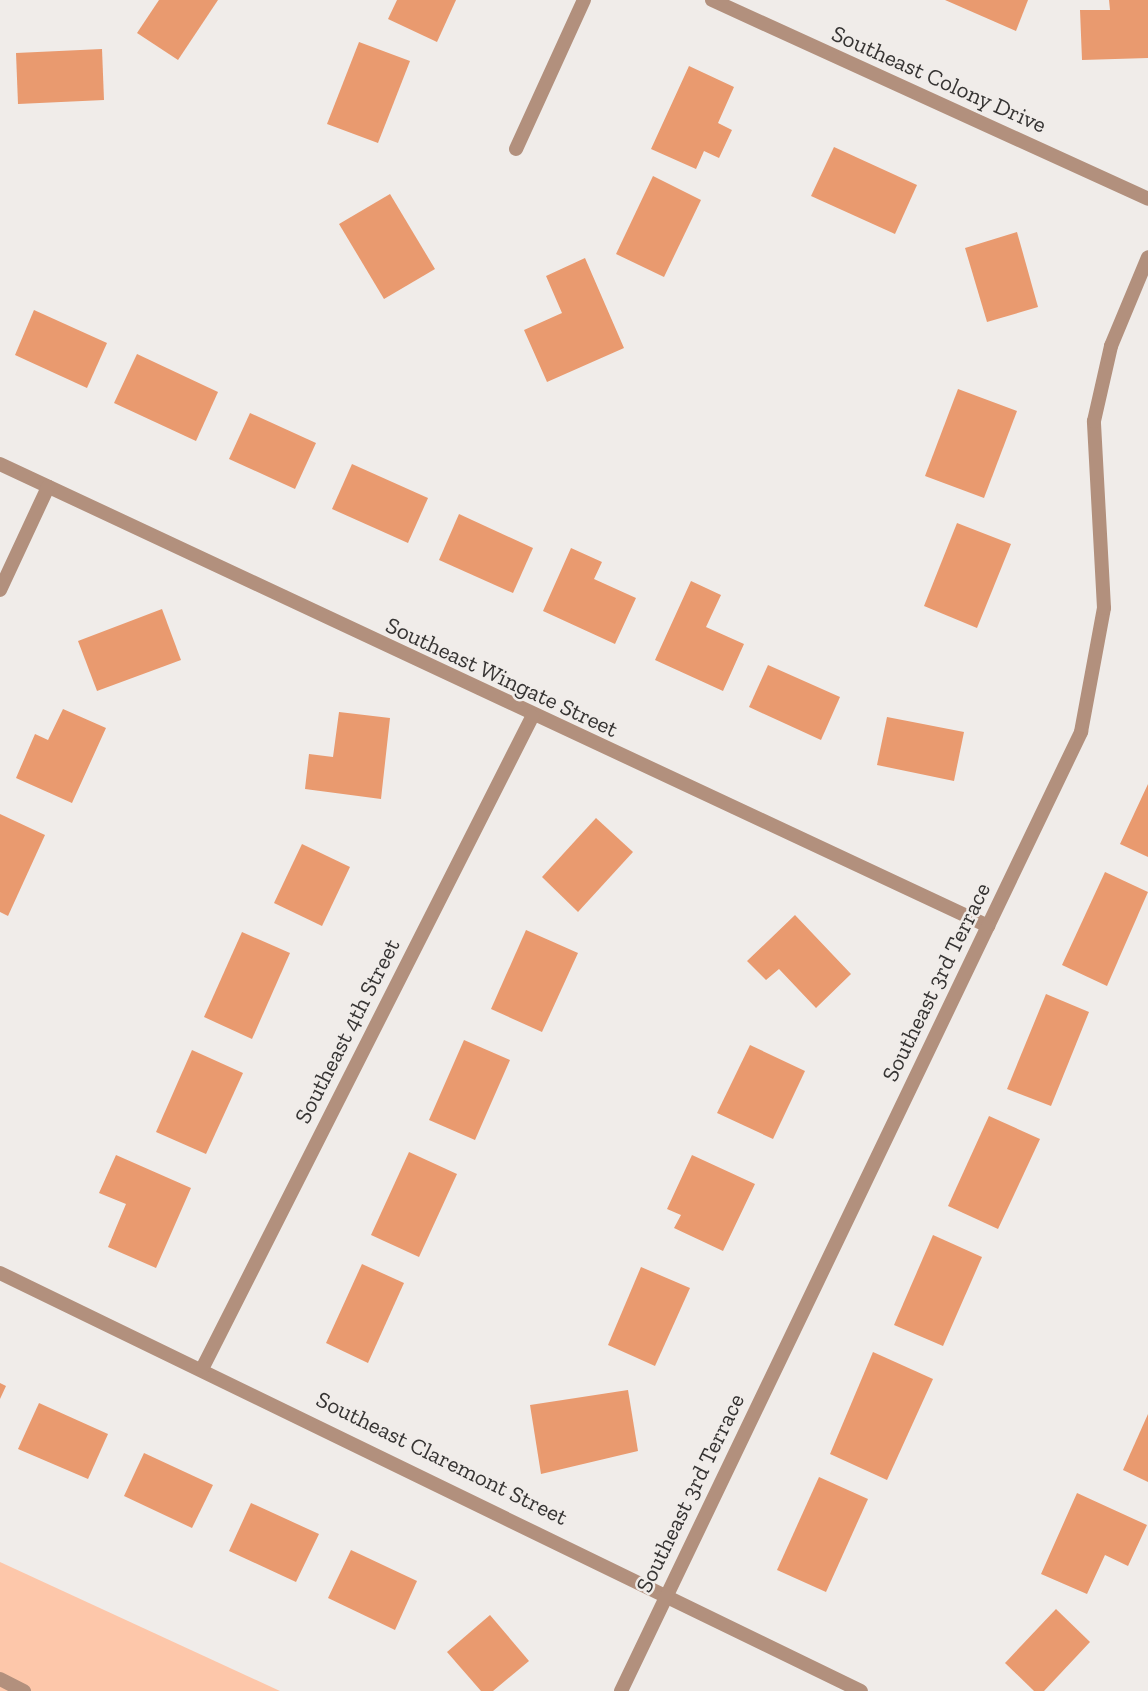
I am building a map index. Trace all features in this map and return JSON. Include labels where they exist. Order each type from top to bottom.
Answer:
[{"type":"street","points":[[516,149],[584,0]]},
{"type":"street","name":"Southeast Colony Drive","points":[[712,0],[1148,199]]},
{"type":"street","name":"Southeast 3rd Terrace","points":[[621,1691],[1082,732],[1095,679],[1104,595],[1094,421],[1111,346],[1148,257]]},
{"type":"street","name":"Southeast Wingate Street","points":[[0,464],[532,717],[988,926]]},
{"type":"street","points":[[0,590],[48,487]]},
{"type":"street","name":"Southeast 4th Street","points":[[203,1367],[532,717]]},
{"type":"street","name":"Southeast Claremont Street","points":[[0,1273],[203,1367],[667,1592],[861,1691]]},
{"type":"street","points":[[0,1679],[24,1691]]},
{"type":"shaded area","points":[[0,1562],[280,1691],[0,1691]]},
{"type":"building","points":[[159,0],[218,0],[178,60],[137,33]]},
{"type":"building","points":[[397,0],[456,0],[437,42],[388,19]]},
{"type":"building","points":[[945,0],[1028,0],[1016,31]]},
{"type":"building","points":[[1109,0],[1148,0],[1148,58],[1082,60],[1080,10],[1110,10]]},
{"type":"building","points":[[359,42],[410,61],[378,143],[327,124]]},
{"type":"building","points":[[102,49],[104,100],[18,104],[16,53]]},
{"type":"building","points":[[689,66],[734,87],[718,123],[732,130],[719,158],[704,151],[696,169],[651,149]]},
{"type":"building","points":[[834,147],[917,185],[895,234],[811,196]]},
{"type":"building","points":[[653,176],[701,200],[664,277],[616,254]]},
{"type":"building","points":[[390,194],[435,269],[384,299],[339,224]]},
{"type":"building","points":[[1017,232],[1038,307],[987,322],[965,248]]},
{"type":"building","points":[[585,258],[624,348],[547,382],[524,330],[562,313],[546,276]]},
{"type":"building","points":[[34,310],[107,343],[87,388],[15,355]]},
{"type":"building","points":[[137,354],[218,392],[196,441],[114,403]]},
{"type":"building","points":[[958,389],[1017,411],[984,498],[925,476]]},
{"type":"building","points":[[250,413],[316,443],[295,489],[229,459]]},
{"type":"building","points":[[352,464],[428,498],[408,543],[332,509]]},
{"type":"building","points":[[459,514],[533,548],[513,593],[439,560]]},
{"type":"building","points":[[957,523],[1011,544],[977,628],[924,606]]},
{"type":"building","points":[[571,548],[602,562],[594,579],[636,598],[615,644],[543,611]]},
{"type":"building","points":[[691,581],[721,595],[706,627],[744,644],[723,691],[655,660]]},
{"type":"building","points":[[162,609],[181,660],[97,691],[78,641]]},
{"type":"building","points":[[768,665],[840,697],[821,740],[749,707]]},
{"type":"building","points":[[63,709],[106,728],[72,803],[16,778],[35,734],[48,740]]},
{"type":"building","points":[[339,712],[390,718],[381,799],[305,789],[309,754],[333,757]]},
{"type":"building","points":[[887,717],[964,732],[954,781],[877,765]]},
{"type":"building","points":[[1148,784],[1148,857],[1120,844]]},
{"type":"building","points":[[0,814],[45,835],[8,916],[0,912]]},
{"type":"building","points":[[596,818],[633,852],[578,912],[542,877]]},
{"type":"building","points":[[302,844],[350,867],[322,926],[274,903]]},
{"type":"building","points":[[1105,872],[1148,892],[1107,986],[1062,965]]},
{"type":"building","points":[[795,915],[851,974],[816,1008],[779,969],[766,980],[747,961]]},
{"type":"building","points":[[526,930],[578,953],[542,1032],[491,1009]]},
{"type":"building","points":[[242,932],[290,953],[252,1039],[204,1017]]},
{"type":"building","points":[[1046,994],[1089,1012],[1051,1106],[1007,1089]]},
{"type":"building","points":[[464,1040],[510,1060],[475,1140],[429,1120]]},
{"type":"building","points":[[750,1045],[805,1071],[773,1139],[717,1113]]},
{"type":"building","points":[[192,1050],[243,1073],[206,1154],[156,1132]]},
{"type":"building","points":[[989,1116],[1040,1139],[998,1229],[948,1206]]},
{"type":"building","points":[[409,1152],[457,1174],[419,1257],[371,1235]]},
{"type":"building","points":[[116,1155],[191,1188],[156,1268],[108,1247],[126,1204],[99,1193]]},
{"type":"building","points":[[692,1155],[755,1184],[723,1251],[674,1228],[681,1215],[667,1209]]},
{"type":"building","points":[[933,1235],[982,1257],[943,1346],[894,1325]]},
{"type":"building","points":[[362,1264],[404,1283],[368,1363],[326,1343]]},
{"type":"building","points":[[641,1267],[690,1288],[655,1366],[608,1345]]},
{"type":"building","points":[[873,1352],[933,1379],[887,1480],[830,1454]]},
{"type":"building","points":[[0,1383],[6,1386],[0,1399]]},
{"type":"building","points":[[628,1390],[638,1451],[541,1474],[530,1405]]},
{"type":"building","points":[[39,1403],[108,1434],[88,1479],[18,1449]]},
{"type":"building","points":[[1148,1414],[1148,1482],[1123,1470]]},
{"type":"building","points":[[144,1453],[213,1485],[192,1528],[124,1496]]},
{"type":"building","points":[[819,1477],[868,1499],[826,1592],[777,1570]]},
{"type":"building","points":[[1077,1493],[1147,1525],[1128,1566],[1105,1555],[1087,1594],[1041,1574]]},
{"type":"building","points":[[251,1503],[319,1534],[296,1582],[229,1551]]},
{"type":"building","points":[[351,1550],[417,1581],[395,1630],[328,1598]]},
{"type":"building","points":[[1056,1609],[1090,1642],[1044,1691],[1034,1691],[1005,1663]]},
{"type":"building","points":[[490,1615],[529,1661],[493,1691],[481,1691],[447,1652]]}]
